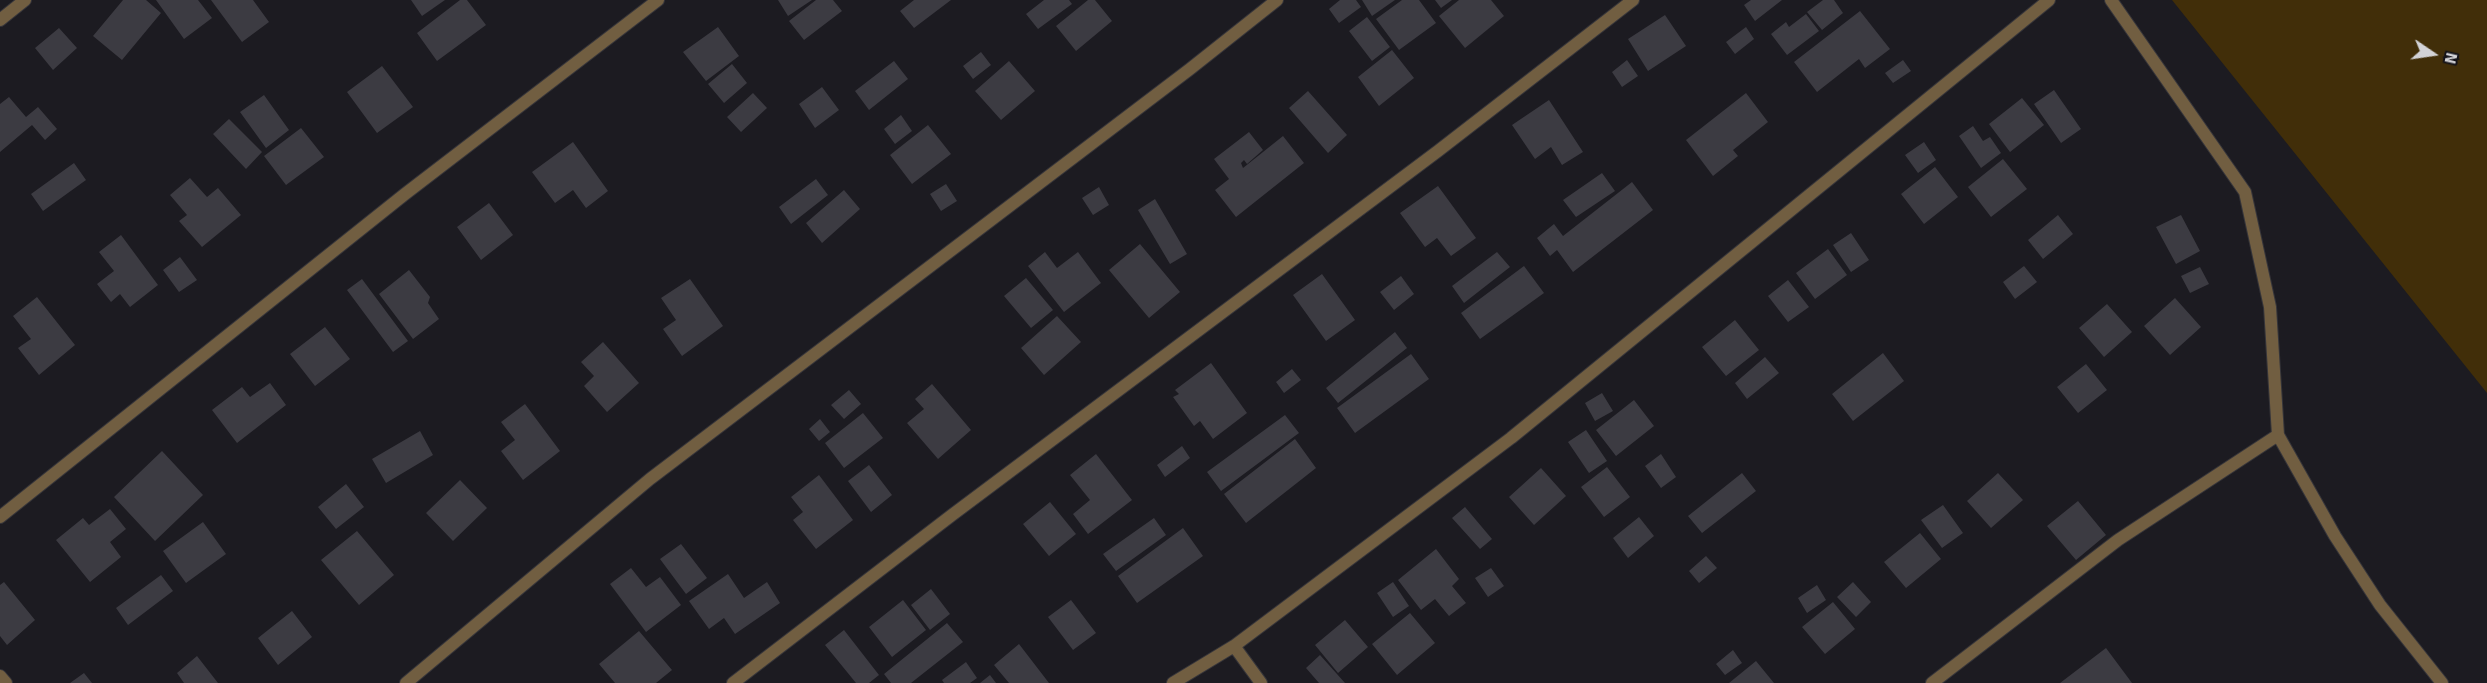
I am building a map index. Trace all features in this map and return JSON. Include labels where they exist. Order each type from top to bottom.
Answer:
[{"type":"street","points":[[0,20],[25,0]]},
{"type":"street","points":[[0,517],[405,194],[658,0]]},
{"type":"street","points":[[406,683],[650,479],[1190,69],[1277,0]]},
{"type":"street","points":[[733,683],[961,507],[1429,158],[1633,0]]},
{"type":"street","points":[[1173,683],[1234,646],[1511,438],[2049,0]]},
{"type":"street","points":[[2111,0],[2245,192],[2270,307],[2278,435],[2354,566],[2380,605],[2442,683]]},
{"type":"street","points":[[1932,683],[2118,540],[2278,435]]},
{"type":"street","points":[[1234,646],[1261,683]]},
{"type":"street","points":[[0,676],[6,683]]},
{"type":"shaded area","points":[[2172,0],[2487,0],[2487,393]]},
{"type":"building","points":[[123,0],[146,0],[161,13],[122,60],[93,36]]},
{"type":"building","points":[[156,0],[198,0],[212,18],[184,39]]},
{"type":"building","points":[[211,0],[253,0],[269,22],[242,42]]},
{"type":"building","points":[[411,0],[445,0],[422,16]]},
{"type":"building","points":[[460,0],[467,0],[486,25],[437,61],[417,33]]},
{"type":"building","points":[[778,0],[812,0],[788,16]]},
{"type":"building","points":[[816,0],[833,0],[842,11],[804,40],[789,21]]},
{"type":"building","points":[[914,0],[951,0],[914,28],[900,11]]},
{"type":"building","points":[[1044,0],[1069,0],[1072,4],[1038,29],[1026,14]]},
{"type":"building","points":[[1088,0],[1095,0],[1112,21],[1076,51],[1056,26]]},
{"type":"building","points":[[1340,0],[1356,0],[1361,7],[1339,23],[1329,9]]},
{"type":"building","points":[[1362,0],[1395,0],[1372,16]]},
{"type":"building","points":[[1402,0],[1419,0],[1436,23],[1399,50],[1376,19]]},
{"type":"building","points":[[1435,0],[1452,0],[1441,8]]},
{"type":"building","points":[[1459,0],[1491,0],[1504,16],[1465,48],[1439,16]]},
{"type":"building","points":[[1751,0],[1782,0],[1755,21],[1744,5]]},
{"type":"building","points":[[1823,0],[1834,0],[1843,13],[1822,30],[1807,12]]},
{"type":"building","points":[[1860,11],[1890,49],[1865,68],[1859,59],[1817,92],[1794,62]]},
{"type":"building","points":[[1806,14],[1819,31],[1787,55],[1771,34],[1786,22],[1789,27]]},
{"type":"building","points":[[1665,15],[1686,46],[1648,71],[1628,39]]},
{"type":"building","points":[[1367,17],[1390,47],[1372,61],[1349,31]]},
{"type":"building","points":[[718,27],[739,56],[706,81],[683,52]]},
{"type":"building","points":[[1746,27],[1754,39],[1735,54],[1726,42]]},
{"type":"building","points":[[59,28],[77,48],[53,70],[35,48]]},
{"type":"building","points":[[1392,50],[1414,78],[1379,106],[1358,77]]},
{"type":"building","points":[[981,52],[991,65],[973,79],[963,66]]},
{"type":"building","points":[[1627,60],[1638,76],[1622,87],[1612,72]]},
{"type":"building","points":[[1903,60],[1911,71],[1893,83],[1885,73]]},
{"type":"building","points":[[894,61],[908,79],[869,110],[855,91]]},
{"type":"building","points":[[1009,61],[1035,91],[1001,120],[975,91]]},
{"type":"building","points":[[732,64],[747,83],[724,103],[708,84]]},
{"type":"building","points":[[382,66],[413,107],[377,133],[347,92]]},
{"type":"building","points":[[822,87],[839,110],[815,128],[799,104]]},
{"type":"building","points":[[2054,90],[2081,129],[2061,143],[2034,104]]},
{"type":"building","points":[[1308,91],[1347,135],[1328,153],[1289,108]]},
{"type":"building","points":[[753,93],[767,108],[741,132],[727,117]]},
{"type":"building","points":[[1746,93],[1768,122],[1733,150],[1738,156],[1713,176],[1686,140]]},
{"type":"building","points":[[264,95],[289,130],[266,148],[240,112]]},
{"type":"building","points":[[9,97],[26,117],[38,107],[57,129],[45,140],[32,125],[0,152],[0,104]]},
{"type":"building","points":[[2022,98],[2044,125],[2010,152],[1989,124]]},
{"type":"building","points":[[1549,100],[1583,152],[1562,165],[1551,147],[1535,159],[1512,125]]},
{"type":"building","points":[[901,115],[912,131],[895,144],[884,129]]},
{"type":"building","points":[[229,119],[262,152],[246,169],[213,134]]},
{"type":"building","points":[[928,125],[951,154],[912,184],[890,155]]},
{"type":"building","points":[[1973,126],[1983,141],[1990,137],[2001,153],[1981,168],[1959,136]]},
{"type":"building","points":[[301,128],[324,157],[286,185],[264,156]]},
{"type":"building","points":[[1249,132],[1263,150],[1247,164],[1244,160],[1241,163],[1243,168],[1283,136],[1304,163],[1236,217],[1215,190],[1229,179],[1214,159]]},
{"type":"building","points":[[573,142],[608,191],[586,208],[573,190],[555,203],[532,172]]},
{"type":"building","points":[[1924,142],[1936,160],[1918,173],[1905,155]]},
{"type":"building","points":[[2003,159],[2027,189],[1991,217],[1968,187]]},
{"type":"building","points":[[74,163],[86,180],[43,211],[31,194]]},
{"type":"building","points":[[1935,167],[1958,197],[1924,224],[1901,194]]},
{"type":"building","points":[[1602,173],[1615,191],[1576,217],[1563,200]]},
{"type":"building","points":[[190,178],[207,197],[218,188],[241,215],[202,247],[179,221],[187,215],[170,195]]},
{"type":"building","points":[[816,179],[828,195],[791,224],[779,207]]},
{"type":"building","points":[[1632,182],[1653,210],[1573,272],[1557,250],[1550,256],[1537,238],[1554,224],[1563,236]]},
{"type":"building","points":[[946,184],[957,201],[941,211],[930,194]]},
{"type":"building","points":[[1438,186],[1476,238],[1451,256],[1437,238],[1425,247],[1400,213]]},
{"type":"building","points":[[1099,187],[1109,205],[1093,215],[1082,198]]},
{"type":"building","points":[[844,190],[860,209],[822,243],[806,223]]},
{"type":"building","points":[[1155,199],[1187,254],[1170,264],[1138,210]]},
{"type":"building","points":[[489,203],[513,235],[481,260],[457,227]]},
{"type":"building","points":[[2058,215],[2073,234],[2043,259],[2028,240]]},
{"type":"building","points":[[2181,215],[2200,251],[2176,264],[2156,227]]},
{"type":"building","points":[[1851,233],[1869,260],[1851,272],[1833,245]]},
{"type":"building","points":[[121,235],[158,285],[130,307],[120,294],[111,302],[97,284],[114,271],[99,252]]},
{"type":"building","points":[[1140,244],[1180,292],[1149,318],[1109,270]]},
{"type":"building","points":[[1828,249],[1847,275],[1815,299],[1796,273]]},
{"type":"building","points":[[1045,252],[1057,268],[1078,252],[1101,283],[1064,312],[1028,266]]},
{"type":"building","points":[[1497,252],[1510,267],[1464,303],[1452,286]]},
{"type":"building","points":[[180,257],[197,280],[179,292],[163,270]]},
{"type":"building","points":[[1524,266],[1544,293],[1480,339],[1461,313]]},
{"type":"building","points":[[2024,266],[2037,282],[2015,299],[2003,282]]},
{"type":"building","points":[[2200,267],[2209,284],[2190,293],[2181,276]]},
{"type":"building","points":[[409,270],[430,297],[428,303],[439,319],[413,339],[379,294]]},
{"type":"building","points":[[1322,274],[1355,320],[1326,341],[1293,295]]},
{"type":"building","points":[[1401,276],[1414,294],[1394,310],[1380,292]]},
{"type":"building","points":[[1026,278],[1053,310],[1031,328],[1004,296]]},
{"type":"building","points":[[362,279],[408,341],[393,352],[347,290]]},
{"type":"building","points":[[690,279],[723,326],[682,356],[663,329],[676,320],[661,298]]},
{"type":"building","points":[[1788,280],[1809,307],[1788,322],[1768,296]]},
{"type":"building","points":[[37,297],[75,345],[39,375],[18,348],[31,339],[13,316]]},
{"type":"building","points":[[2175,298],[2201,327],[2170,355],[2144,326]]},
{"type":"building","points":[[2107,304],[2132,332],[2104,357],[2079,328]]},
{"type":"building","points":[[1057,316],[1081,342],[1044,375],[1021,348]]},
{"type":"building","points":[[1735,320],[1759,350],[1726,376],[1702,347]]},
{"type":"building","points":[[325,327],[350,359],[315,386],[290,354]]},
{"type":"building","points":[[1395,332],[1407,348],[1338,403],[1326,388]]},
{"type":"building","points":[[603,342],[639,383],[607,412],[584,386],[594,376],[581,362]]},
{"type":"building","points":[[1883,353],[1904,381],[1853,421],[1832,394]]},
{"type":"building","points":[[1411,354],[1429,379],[1355,433],[1337,408]]},
{"type":"building","points":[[1765,357],[1779,373],[1747,399],[1735,383]]},
{"type":"building","points":[[1211,363],[1247,413],[1213,439],[1200,421],[1194,426],[1173,397],[1179,394],[1175,390]]},
{"type":"building","points":[[2086,364],[2107,390],[2078,413],[2057,387]]},
{"type":"building","points":[[1292,369],[1301,380],[1284,393],[1276,382]]},
{"type":"building","points":[[270,383],[286,405],[237,443],[212,410],[242,387],[250,397]]},
{"type":"building","points":[[932,384],[971,430],[938,459],[907,423],[924,409],[915,399]]},
{"type":"building","points":[[849,390],[861,404],[844,419],[831,405]]},
{"type":"building","points":[[1602,393],[1613,411],[1595,421],[1585,403]]},
{"type":"building","points":[[1634,400],[1654,426],[1616,456],[1596,430]]},
{"type":"building","points":[[525,404],[560,451],[523,480],[501,451],[515,440],[501,422]]},
{"type":"building","points":[[863,413],[883,438],[844,468],[825,443]]},
{"type":"building","points":[[1285,415],[1299,433],[1221,491],[1207,472]]},
{"type":"building","points":[[820,419],[830,432],[819,441],[809,429]]},
{"type":"building","points":[[1586,430],[1607,461],[1589,473],[1568,442]]},
{"type":"building","points":[[420,431],[433,455],[386,483],[372,459]]},
{"type":"building","points":[[1295,439],[1316,468],[1246,523],[1224,494]]},
{"type":"building","points":[[1182,446],[1190,458],[1165,477],[1157,465]]},
{"type":"building","points":[[162,451],[203,495],[155,541],[114,497]]},
{"type":"building","points":[[1096,454],[1132,500],[1088,534],[1073,514],[1090,500],[1070,475]]},
{"type":"building","points":[[1661,454],[1676,477],[1661,488],[1645,466]]},
{"type":"building","points":[[869,465],[892,495],[871,512],[848,481]]},
{"type":"building","points":[[1607,467],[1630,497],[1604,517],[1581,487]]},
{"type":"building","points":[[1541,468],[1566,496],[1534,525],[1509,497]]},
{"type":"building","points":[[1742,473],[1756,491],[1702,533],[1688,516]]},
{"type":"building","points":[[1998,473],[2023,500],[1991,528],[1967,501]]},
{"type":"building","points":[[819,475],[853,520],[816,549],[793,520],[803,512],[791,497]]},
{"type":"building","points":[[460,480],[487,508],[453,541],[426,513]]},
{"type":"building","points":[[346,484],[364,507],[336,529],[318,507]]},
{"type":"building","points":[[2078,501],[2106,535],[2076,560],[2047,526]]},
{"type":"building","points":[[1050,502],[1076,534],[1049,556],[1023,524]]},
{"type":"building","points":[[1943,505],[1963,533],[1942,548],[1921,520]]},
{"type":"building","points":[[1465,507],[1492,539],[1480,549],[1452,518]]},
{"type":"building","points":[[110,509],[126,529],[110,542],[121,557],[90,582],[56,540],[83,518],[89,525]]},
{"type":"building","points":[[1639,517],[1654,536],[1628,558],[1613,538]]},
{"type":"building","points":[[1154,518],[1166,535],[1116,571],[1103,554]]},
{"type":"building","points":[[203,522],[226,554],[186,583],[163,551]]},
{"type":"building","points":[[1183,528],[1203,556],[1137,603],[1118,576]]},
{"type":"building","points":[[357,531],[394,575],[359,605],[321,560]]},
{"type":"building","points":[[1920,533],[1941,559],[1906,588],[1884,562]]},
{"type":"building","points":[[681,544],[707,578],[686,594],[660,559]]},
{"type":"building","points":[[1436,549],[1459,579],[1452,586],[1466,603],[1449,616],[1435,599],[1421,610],[1398,580]]},
{"type":"building","points":[[1706,556],[1717,568],[1699,583],[1689,571]]},
{"type":"building","points":[[631,568],[646,587],[660,577],[681,605],[646,632],[610,584]]},
{"type":"building","points":[[1491,568],[1504,586],[1488,597],[1475,578]]},
{"type":"building","points":[[728,574],[744,598],[767,582],[780,603],[735,634],[724,618],[709,629],[689,601]]},
{"type":"building","points":[[161,575],[173,591],[128,625],[116,608]]},
{"type":"building","points":[[4,582],[35,620],[7,645],[0,636],[0,585]]},
{"type":"building","points":[[1393,582],[1409,606],[1393,617],[1377,593]]},
{"type":"building","points":[[1853,582],[1871,602],[1856,617],[1837,597]]},
{"type":"building","points":[[1817,585],[1826,600],[1807,613],[1798,598]]},
{"type":"building","points":[[931,589],[950,614],[930,630],[911,605]]},
{"type":"building","points":[[903,600],[926,630],[892,657],[869,627]]},
{"type":"building","points":[[1071,600],[1096,633],[1073,650],[1048,617]]},
{"type":"building","points":[[1833,602],[1855,629],[1825,654],[1802,627]]},
{"type":"building","points":[[292,611],[312,637],[278,665],[258,638]]},
{"type":"building","points":[[1410,613],[1435,643],[1397,675],[1372,644]]},
{"type":"building","points":[[1345,620],[1368,647],[1338,673],[1315,645]]},
{"type":"building","points":[[947,623],[963,642],[911,683],[891,683],[884,674]]},
{"type":"building","points":[[844,630],[879,675],[869,683],[856,683],[825,645]]},
{"type":"building","points":[[639,631],[672,670],[656,683],[615,683],[599,664]]},
{"type":"building","points":[[1019,644],[1049,683],[1009,683],[994,665]]},
{"type":"building","points":[[2106,648],[2132,683],[2060,683]]},
{"type":"building","points":[[1733,650],[1742,663],[1725,675],[1716,664]]},
{"type":"building","points":[[1320,655],[1345,683],[1319,683],[1306,668]]},
{"type":"building","points":[[197,656],[218,683],[184,683],[177,673]]},
{"type":"building","points":[[1756,661],[1774,683],[1729,683]]},
{"type":"building","points":[[966,662],[977,678],[970,683],[944,683],[942,680]]},
{"type":"building","points":[[84,673],[92,683],[70,683]]},
{"type":"building","points":[[990,675],[996,683],[980,683]]}]
